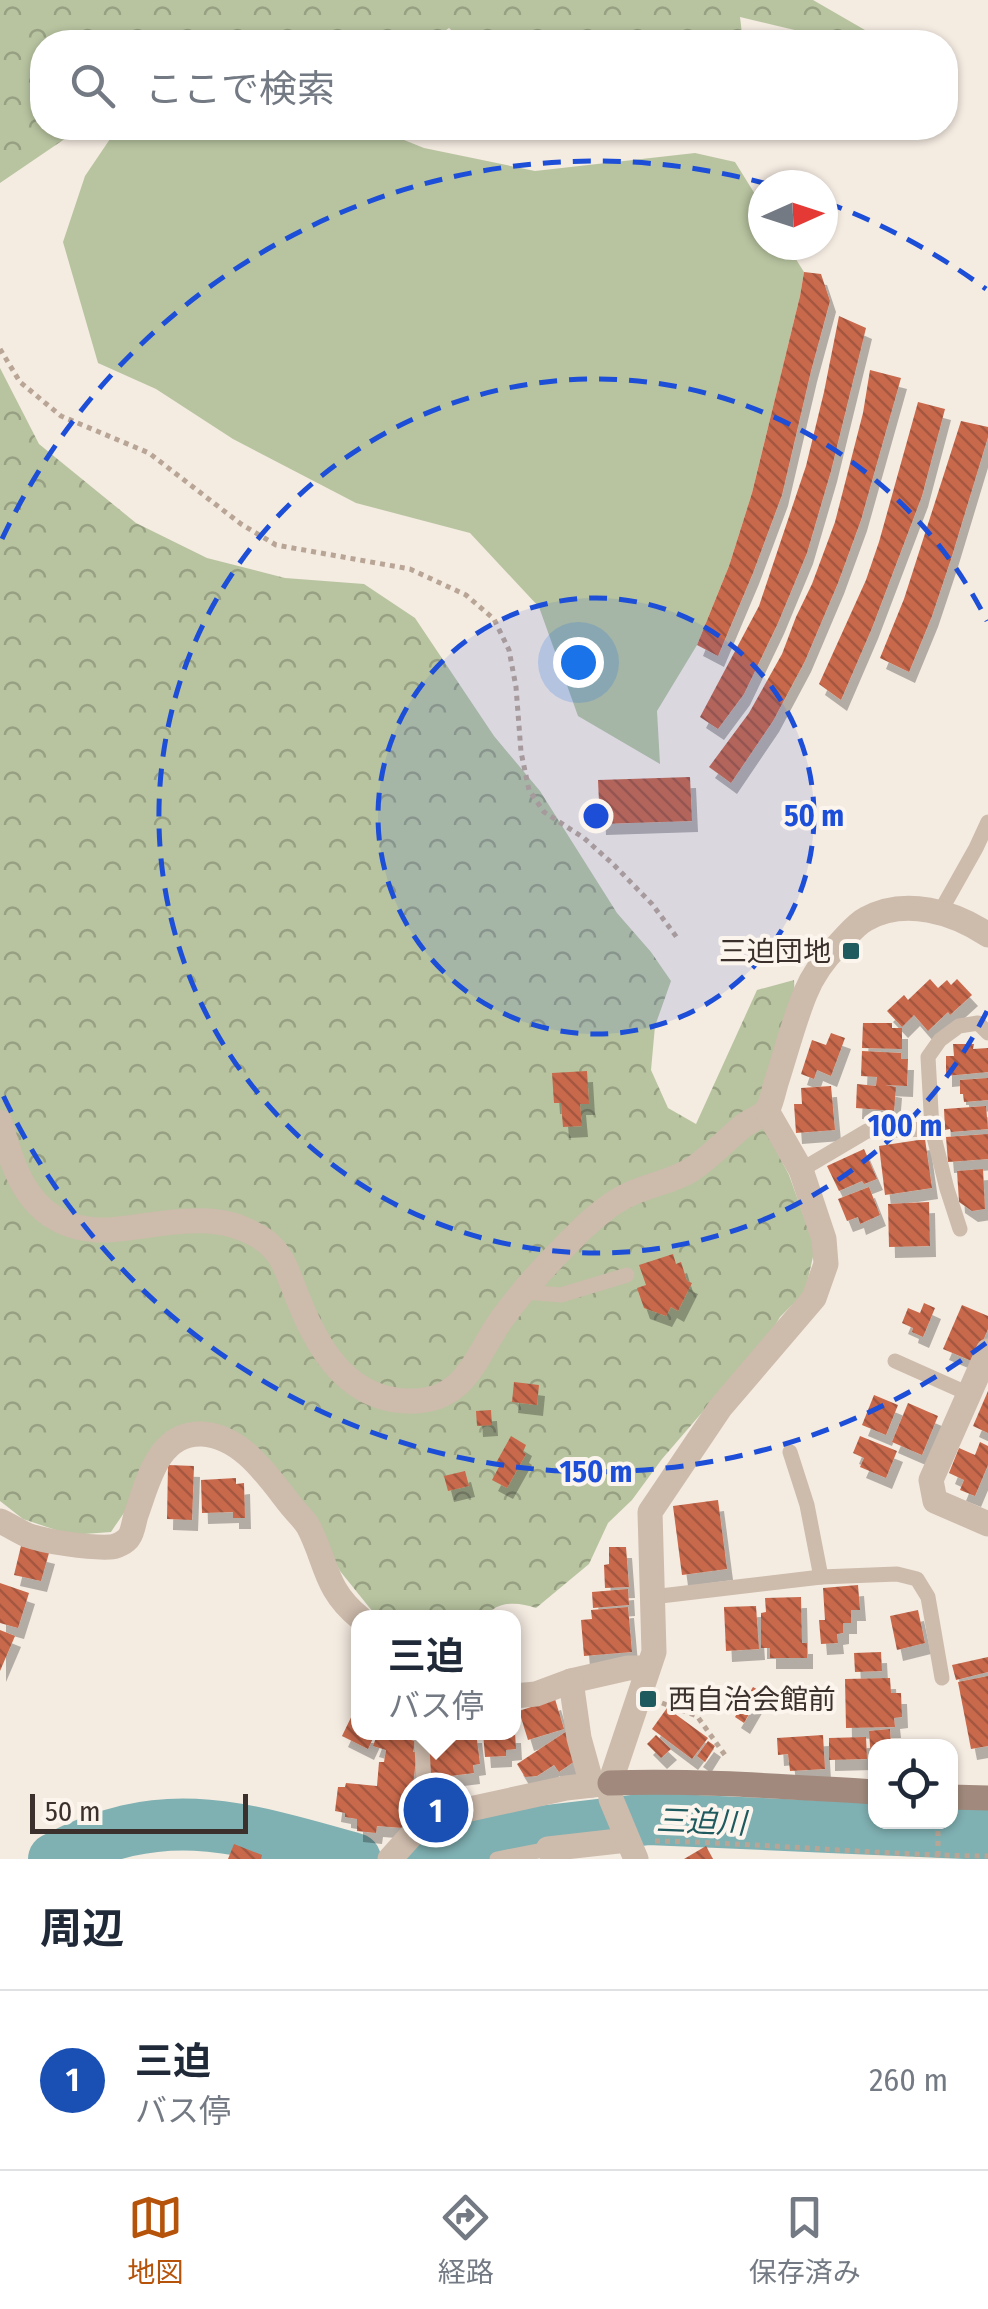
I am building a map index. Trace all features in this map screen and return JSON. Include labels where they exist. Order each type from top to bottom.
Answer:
[{"type":"street","points":[[0,1122],[19,1180],[32,1200],[61,1223],[98,1231],[177,1222],[220,1222],[254,1234],[271,1246],[283,1262],[306,1320],[328,1358],[344,1376],[378,1397],[418,1402],[437,1398],[468,1375],[502,1318],[570,1240],[626,1196],[688,1172],[767,1111],[805,993],[821,962],[865,919],[890,910],[914,908],[983,922]]},
{"type":"street","points":[[604,1789],[654,1652],[650,1512],[720,1408],[814,1298],[826,1264],[824,1239],[801,1170],[767,1111]]},
{"type":"street","points":[[988,1351],[932,1480],[935,1500],[988,1524]]},
{"type":"street","points":[[1,1525],[51,1541],[114,1547],[129,1538],[161,1454],[182,1436],[216,1436],[258,1465],[299,1514],[338,1596],[351,1610]]},
{"type":"street","points":[[521,1695],[628,1668],[648,1668]]},
{"type":"street","points":[[550,1854],[632,1850],[579,1738],[572,1681]]},
{"type":"street","points":[[402,1845],[435,1819],[456,1812],[662,1781],[868,1792]]},
{"type":"street","points":[[958,1796],[988,1798]]},
{"type":"lane","points":[[940,912],[988,822]]},
{"type":"lane","points":[[960,1228],[932,1129],[928,1057],[940,1040],[959,1026],[978,1023],[988,1033]]},
{"type":"lane","points":[[801,1170],[866,1131],[932,1129]]},
{"type":"lane","points":[[525,1292],[561,1295],[627,1275]]},
{"type":"lane","points":[[895,1362],[969,1394]]},
{"type":"lane","points":[[790,1452],[807,1505],[821,1577]]},
{"type":"lane","points":[[652,1597],[821,1577],[897,1574],[917,1579],[928,1597],[942,1678]]},
{"type":"lane","points":[[402,1845],[424,1781],[421,1740]]},
{"type":"lane","points":[[497,1859],[550,1854]]},
{"type":"path","points":[[0,349],[20,382],[61,416],[149,453],[241,524],[276,545],[410,569],[466,595],[494,618],[509,650],[528,790],[544,812],[584,838],[614,865],[652,904],[678,939]]},
{"type":"path","points":[[640,1697],[698,1716],[746,1784]]},
{"type":"path","points":[[938,1829],[938,1853]]},
{"type":"path","points":[[632,1850],[713,1842],[988,1856]]},
{"type":"green space","points":[[0,0],[813,0],[865,30],[795,30],[740,17],[742,30],[30,30],[30,140],[63,140],[0,183]]},
{"type":"green space","points":[[109,140],[404,140],[424,148],[535,171],[695,153],[735,162],[748,183],[748,260],[796,260],[804,272],[752,493],[729,566],[697,645],[657,711],[660,764],[578,716],[539,607],[470,533],[356,503],[233,439],[156,389],[98,363],[63,242],[85,176]]},
{"type":"green space","points":[[0,368],[39,444],[136,523],[207,558],[285,578],[364,584],[415,618],[494,736],[540,791],[617,913],[671,981],[655,1026],[651,1070],[668,1108],[696,1124],[757,990],[794,980],[795,1001],[765,1129],[789,1175],[815,1248],[805,1292],[780,1317],[762,1348],[608,1523],[589,1564],[536,1608],[508,1604],[492,1610],[371,1610],[340,1571],[325,1544],[199,1423],[171,1430],[162,1438],[111,1532],[71,1535],[23,1519],[0,1501]]},
{"type":"building","points":[[804,272],[821,274],[830,301],[782,495],[718,656],[697,645],[729,566],[752,493]]},
{"type":"building","points":[[839,316],[866,328],[807,553],[744,694],[718,729],[700,717],[759,606],[806,466]]},
{"type":"building","points":[[870,370],[901,378],[861,520],[805,661],[773,721],[731,783],[709,767],[749,713],[782,654],[812,584],[835,522]]},
{"type":"building","points":[[918,402],[945,409],[922,496],[841,700],[819,684],[866,580]]},
{"type":"building","points":[[961,421],[988,427],[988,437],[932,616],[909,672],[880,658],[904,599]]},
{"type":"building","points":[[690,777],[692,821],[600,824],[598,780]]},
{"type":"building","points":[[930,979],[938,988],[947,980],[951,985],[957,979],[972,995],[928,1031],[914,1015],[902,1027],[887,1011],[904,995],[908,1000]]},
{"type":"building","points":[[863,1023],[892,1023],[892,1028],[902,1028],[902,1049],[862,1048]]},
{"type":"building","points":[[831,1033],[845,1038],[831,1076],[817,1070],[814,1079],[801,1074],[812,1040],[826,1045]]},
{"type":"building","points":[[953,1044],[988,1048],[988,1072],[946,1076],[946,1056],[954,1056]]},
{"type":"building","points":[[862,1051],[901,1053],[901,1059],[908,1059],[907,1086],[885,1085],[896,1087],[894,1111],[856,1108],[857,1084],[876,1086],[877,1077],[861,1076]]},
{"type":"building","points":[[587,1071],[589,1104],[580,1104],[582,1126],[563,1127],[561,1103],[554,1103],[552,1073]]},
{"type":"building","points":[[988,1078],[988,1100],[964,1102],[960,1080]]},
{"type":"building","points":[[831,1086],[835,1130],[796,1133],[794,1104],[802,1104],[801,1088]]},
{"type":"building","points":[[986,1106],[988,1129],[945,1130],[944,1109]]},
{"type":"building","points":[[988,1134],[988,1159],[948,1162],[946,1137]]},
{"type":"building","points":[[925,1139],[932,1188],[885,1195],[879,1146]]},
{"type":"building","points":[[864,1149],[877,1179],[839,1191],[827,1166]]},
{"type":"building","points":[[983,1169],[985,1209],[972,1211],[959,1202],[957,1171]]},
{"type":"building","points":[[869,1187],[880,1215],[860,1224],[858,1217],[847,1221],[838,1199]]},
{"type":"building","points":[[929,1202],[930,1246],[889,1247],[888,1204]]},
{"type":"building","points":[[673,1254],[676,1264],[681,1262],[687,1281],[692,1283],[678,1311],[671,1307],[666,1316],[644,1308],[637,1288],[646,1285],[639,1265]]},
{"type":"building","points":[[924,1303],[935,1308],[923,1337],[902,1323],[908,1308],[920,1313]]},
{"type":"building","points":[[962,1305],[988,1316],[988,1329],[974,1362],[943,1349]]},
{"type":"building","points":[[514,1382],[539,1385],[537,1405],[512,1402]]},
{"type":"building","points":[[988,1391],[988,1433],[973,1426]]},
{"type":"building","points":[[874,1395],[898,1405],[886,1435],[862,1425]]},
{"type":"building","points":[[908,1403],[938,1416],[922,1455],[892,1442]]},
{"type":"building","points":[[491,1410],[492,1425],[477,1426],[476,1411]]},
{"type":"building","points":[[511,1436],[526,1445],[526,1454],[507,1488],[492,1480],[500,1465],[496,1463]]},
{"type":"building","points":[[860,1436],[897,1451],[886,1478],[860,1467],[864,1458],[853,1453]]},
{"type":"building","points":[[980,1442],[988,1446],[988,1465],[975,1496],[960,1490],[964,1480],[949,1473],[959,1448],[975,1455]]},
{"type":"building","points":[[168,1465],[194,1466],[192,1520],[167,1519]]},
{"type":"building","points":[[465,1471],[469,1486],[448,1491],[444,1476]]},
{"type":"building","points":[[236,1478],[236,1484],[244,1483],[245,1518],[233,1518],[233,1512],[202,1513],[201,1480]]},
{"type":"building","points":[[718,1500],[727,1569],[682,1575],[673,1506]]},
{"type":"building","points":[[21,1546],[49,1553],[41,1581],[14,1575]]},
{"type":"building","points":[[609,1547],[626,1547],[629,1587],[605,1588],[604,1565],[609,1564]]},
{"type":"building","points":[[0,1583],[29,1593],[18,1628],[0,1623]]},
{"type":"building","points":[[858,1585],[860,1610],[851,1610],[851,1623],[843,1623],[843,1633],[837,1634],[838,1643],[821,1644],[819,1620],[825,1620],[823,1588]]},
{"type":"building","points":[[628,1589],[629,1605],[593,1608],[592,1592]]},
{"type":"building","points":[[801,1597],[802,1643],[807,1643],[807,1658],[770,1658],[770,1648],[761,1648],[765,1598]]},
{"type":"building","points":[[756,1606],[759,1649],[726,1651],[724,1607]]},
{"type":"building","points":[[628,1607],[632,1652],[584,1656],[581,1620],[592,1619],[591,1610]]},
{"type":"building","points":[[918,1610],[925,1643],[897,1650],[890,1616]]},
{"type":"building","points":[[0,1630],[15,1636],[0,1671]]},
{"type":"building","points":[[881,1652],[882,1671],[855,1672],[854,1653]]},
{"type":"building","points":[[988,1657],[988,1672],[956,1680],[952,1665]]},
{"type":"building","points":[[988,1676],[988,1746],[971,1749],[958,1682]]},
{"type":"building","points":[[890,1678],[891,1693],[901,1693],[902,1717],[894,1718],[895,1727],[846,1728],[845,1679]]},
{"type":"building","points":[[753,1687],[762,1692],[744,1723],[735,1717]]},
{"type":"building","points":[[555,1699],[564,1729],[528,1740],[521,1710]]},
{"type":"building","points":[[667,1708],[708,1738],[692,1759],[652,1729]]},
{"type":"building","points":[[351,1717],[351,1740],[372,1740],[368,1749],[342,1736]]},
{"type":"building","points":[[890,1729],[891,1739],[870,1739],[869,1731]]},
{"type":"building","points":[[567,1731],[575,1761],[559,1772],[554,1765],[537,1776],[525,1777],[517,1764]]},
{"type":"building","points":[[656,1735],[671,1749],[661,1758],[647,1744]]},
{"type":"building","points":[[823,1735],[825,1769],[790,1771],[788,1754],[778,1755],[777,1738]]},
{"type":"building","points":[[866,1737],[867,1759],[829,1760],[829,1738]]},
{"type":"building","points":[[375,1740],[415,1741],[408,1825],[403,1828],[377,1826],[376,1833],[357,1831],[357,1819],[335,1811],[338,1787],[345,1787],[346,1783],[377,1786],[379,1762],[384,1762],[386,1750],[373,1746]]},
{"type":"building","points":[[431,1740],[477,1740],[480,1764],[473,1765],[474,1773],[434,1778],[434,1773],[429,1774],[426,1749],[432,1748]]},
{"type":"building","points":[[484,1740],[515,1740],[516,1749],[506,1750],[506,1756],[485,1757]]},
{"type":"building","points":[[708,1741],[715,1746],[705,1762],[697,1756]]},
{"type":"building","points":[[234,1844],[262,1855],[261,1859],[228,1859]]},
{"type":"building","points":[[706,1846],[713,1859],[684,1859]]},
{"type":"waterway","name":"三迫川","points":[[418,1859],[530,1833],[649,1819],[988,1834]]},
{"type":"waterway","name":"三迫川","points":[[54,1859],[94,1841],[168,1825],[240,1830],[355,1859]]},
{"type":"place","name":"三迫団地","points":[[851,951]]},
{"type":"place","name":"西自治会館前","points":[[648,1699]]},
{"type":"place","name":"三迫","points":[[436,1810]]}]
